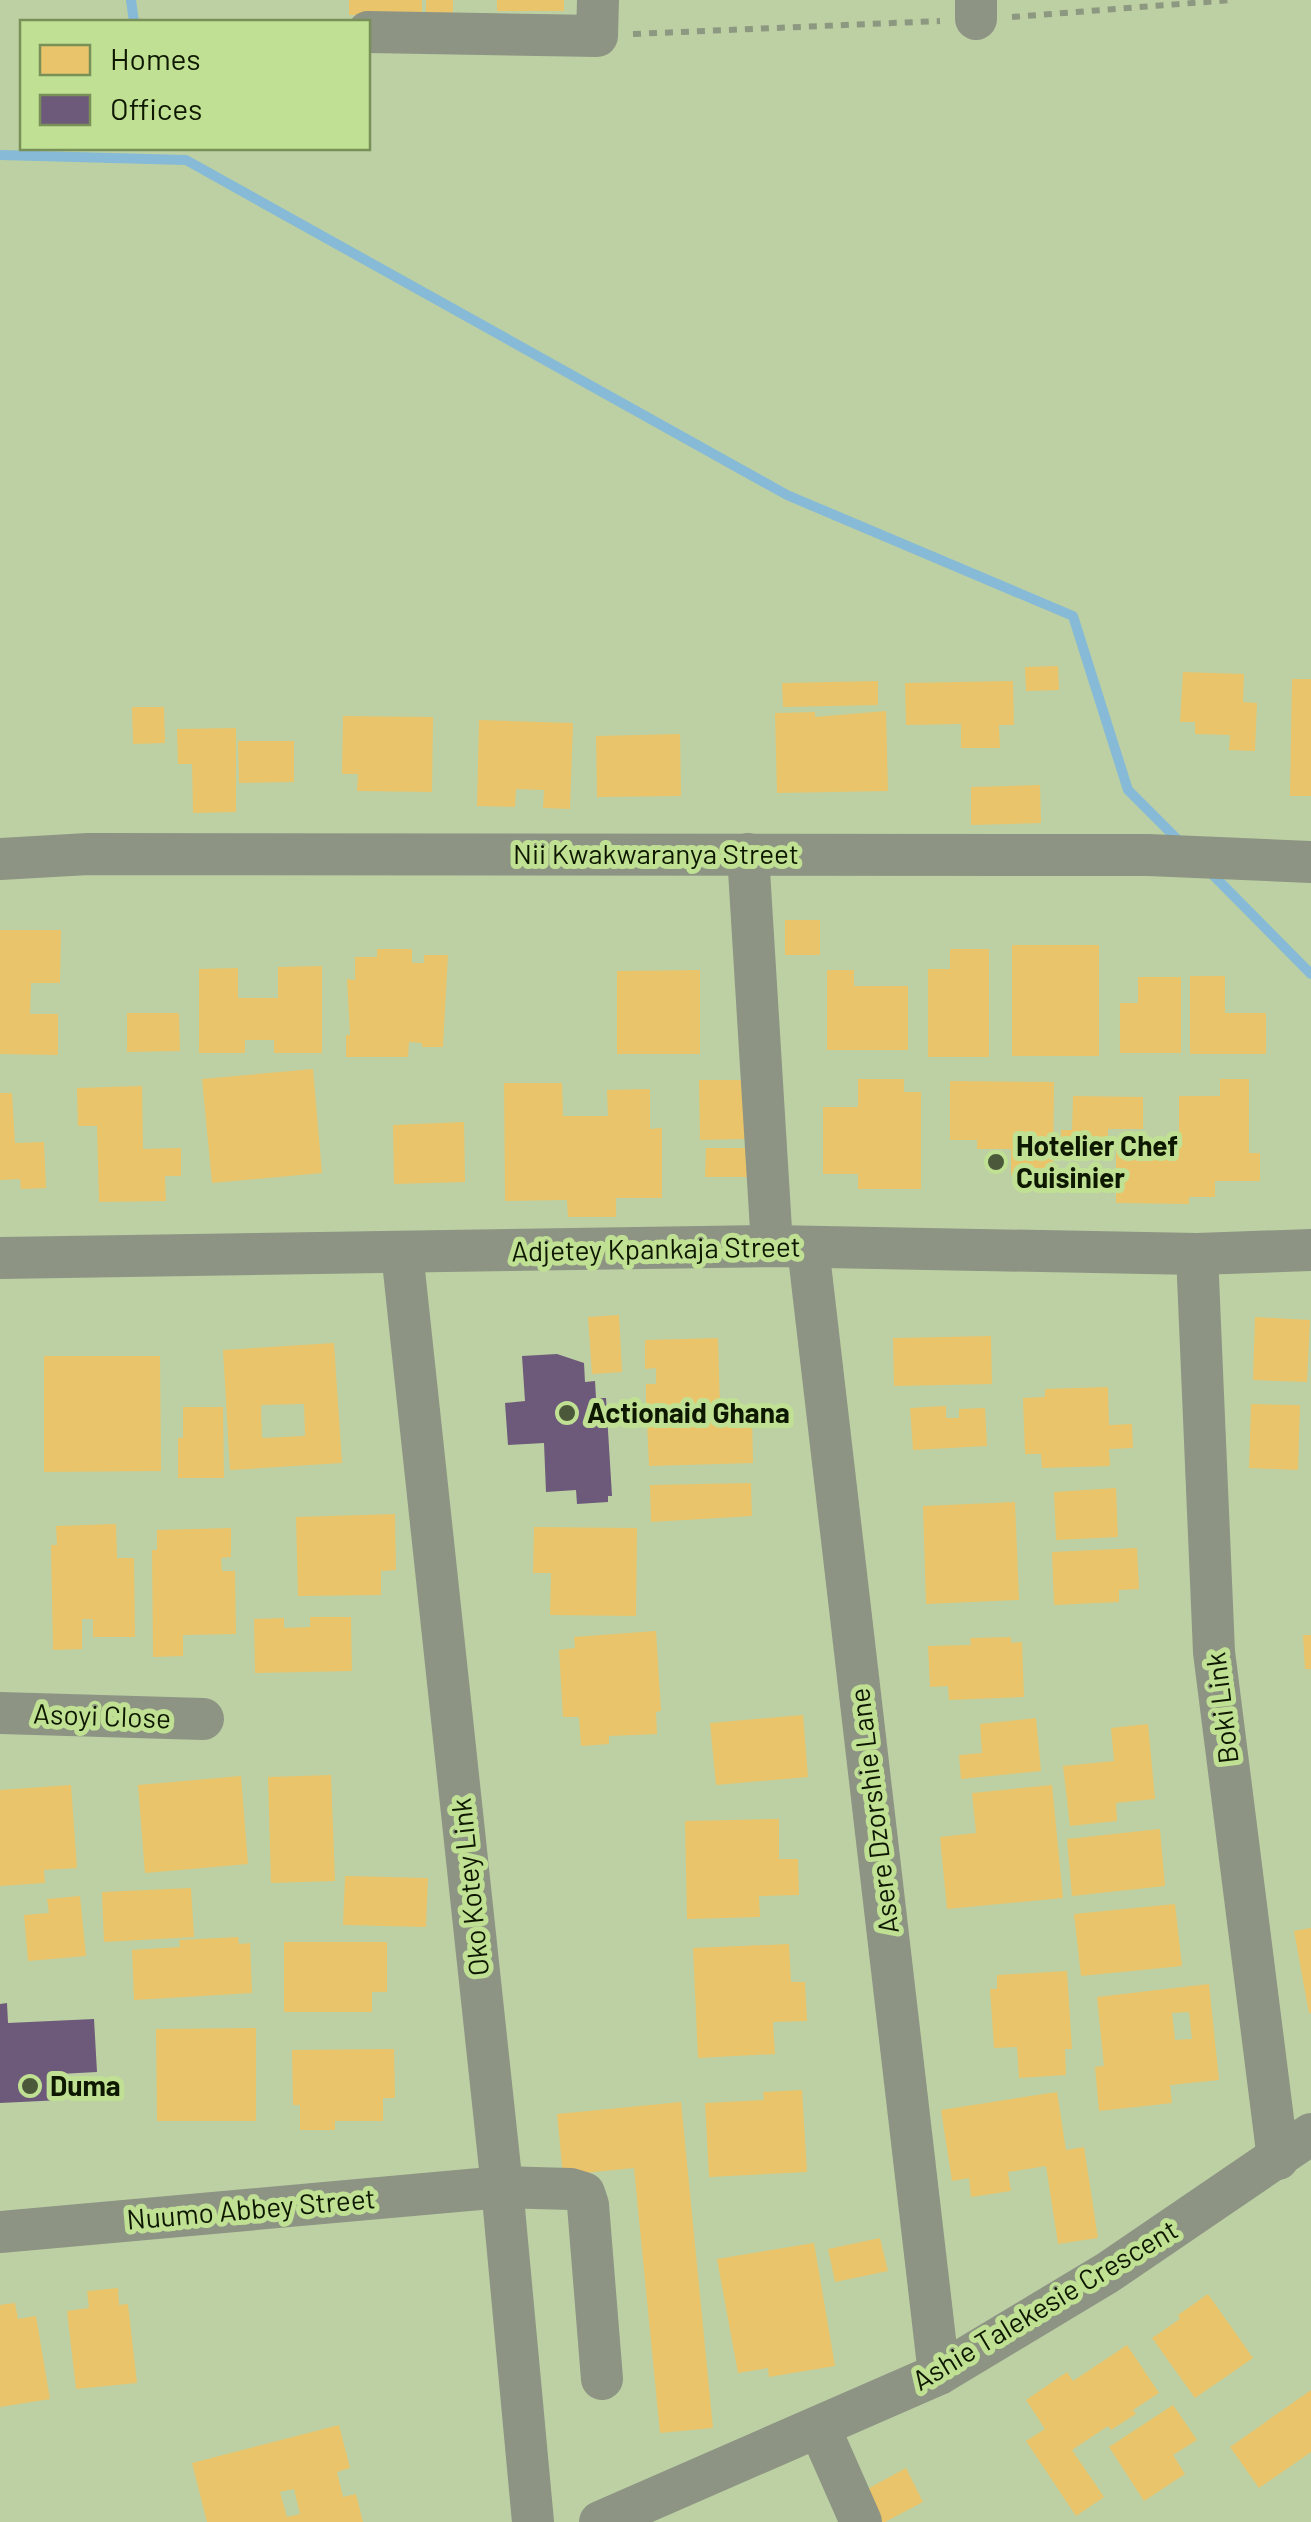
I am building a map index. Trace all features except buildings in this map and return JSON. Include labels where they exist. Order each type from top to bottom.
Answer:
[{"type":"street","points":[[370,32],[598,18]]},
{"type":"street","name":"Nii Kwakwaranya Street","points":[[0,859],[88,854],[748,854],[1148,855],[1311,862]]},
{"type":"street","name":"Asere Dzorshie Lane","points":[[748,854],[790,1247],[939,2374]]},
{"type":"street","name":"Adjetey Kpankaja Street","points":[[0,1258],[790,1247],[1197,1254],[1311,1250]]},
{"type":"street","name":"Oko Kotey Link","points":[[402,1252],[502,2186],[533,2522]]},
{"type":"street","name":"Boki Link","points":[[1197,1254],[1214,1652],[1294,2147]]},
{"type":"street","name":"Asoyi Close","points":[[0,1714],[203,1719]]},
{"type":"street","name":"Ashie Talekesie Crescent","points":[[600,2522],[939,2374],[1107,2273],[1294,2147]]},
{"type":"street","name":"Nuumo Abbey Street","points":[[0,2232],[502,2186],[572,2189],[584,2193],[588,2206],[602,2379]]},
{"type":"street","points":[[820,2428],[861,2522]]},
{"type":"path","points":[[598,18],[1230,0]]},
{"type":"waterway","points":[[131,0],[134,20]]},
{"type":"waterway","points":[[0,155],[186,160],[787,495],[1073,616],[1128,790],[1180,842]]},
{"type":"waterway","points":[[1210,872],[1311,974]]},
{"type":"place","name":"Hotelier Chef Cuisinier","points":[[996,1162]]},
{"type":"place","name":"Actionaid Ghana","points":[[567,1413]]},
{"type":"place","name":"Duma","points":[[30,2086]]}]
